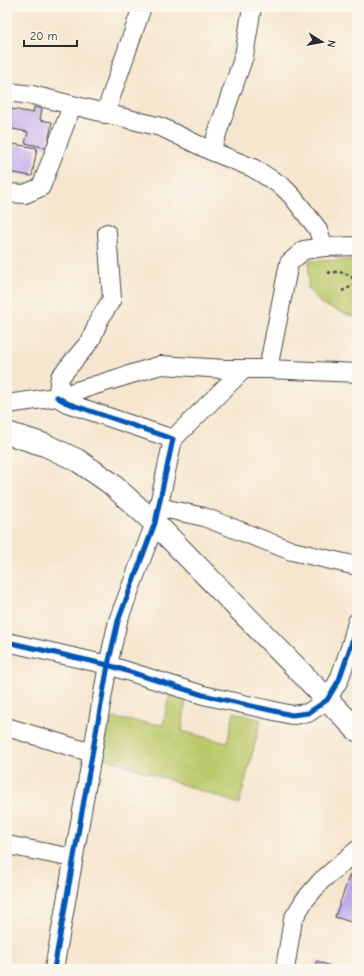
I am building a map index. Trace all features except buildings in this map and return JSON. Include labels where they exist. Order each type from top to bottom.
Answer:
[{"type":"street","points":[[105,114],[142,7]]},
{"type":"street","points":[[211,151],[244,56],[252,7]]},
{"type":"street","points":[[7,92],[32,95],[161,127],[211,151],[253,168],[282,186],[292,196],[317,228],[324,247]]},
{"type":"street","points":[[7,193],[25,194],[41,187],[72,106]]},
{"type":"street","points":[[57,397],[60,377],[91,340],[99,320],[112,299],[107,233]]},
{"type":"street","points":[[268,369],[289,263],[304,250],[324,247],[357,246]]},
{"type":"street","points":[[7,404],[57,397],[161,365],[225,369],[268,369],[357,373]]},
{"type":"street","points":[[54,969],[108,665],[118,621],[156,515],[173,439],[244,369]]},
{"type":"street","points":[[57,397],[67,403],[173,439]]},
{"type":"street","points":[[7,433],[45,445],[77,460],[156,515],[327,700],[357,730]]},
{"type":"street","points":[[156,515],[204,517],[292,551],[357,566]]},
{"type":"street","points":[[7,642],[108,665],[203,694],[292,715],[308,712],[327,700],[340,680],[357,622]]},
{"type":"street","points":[[7,727],[92,753]]},
{"type":"street","points":[[7,845],[73,858]]},
{"type":"street","points":[[286,969],[292,919],[304,901],[321,881],[357,850]]},
{"type":"path","points":[[328,273],[341,272],[353,278],[357,283],[342,291]]},
{"type":"green space","points":[[357,260],[357,318],[321,304],[308,288],[309,261]]},
{"type":"green space","points":[[170,691],[186,698],[182,731],[227,743],[234,712],[261,720],[239,804],[102,757],[112,718],[163,725]]},
{"type":"cycle path","points":[[54,969],[108,665],[118,621],[155,523],[173,439],[67,403],[57,397]]},
{"type":"cycle path","points":[[7,642],[108,665],[203,695],[292,715],[308,713],[327,700],[339,680],[357,622]]}]
